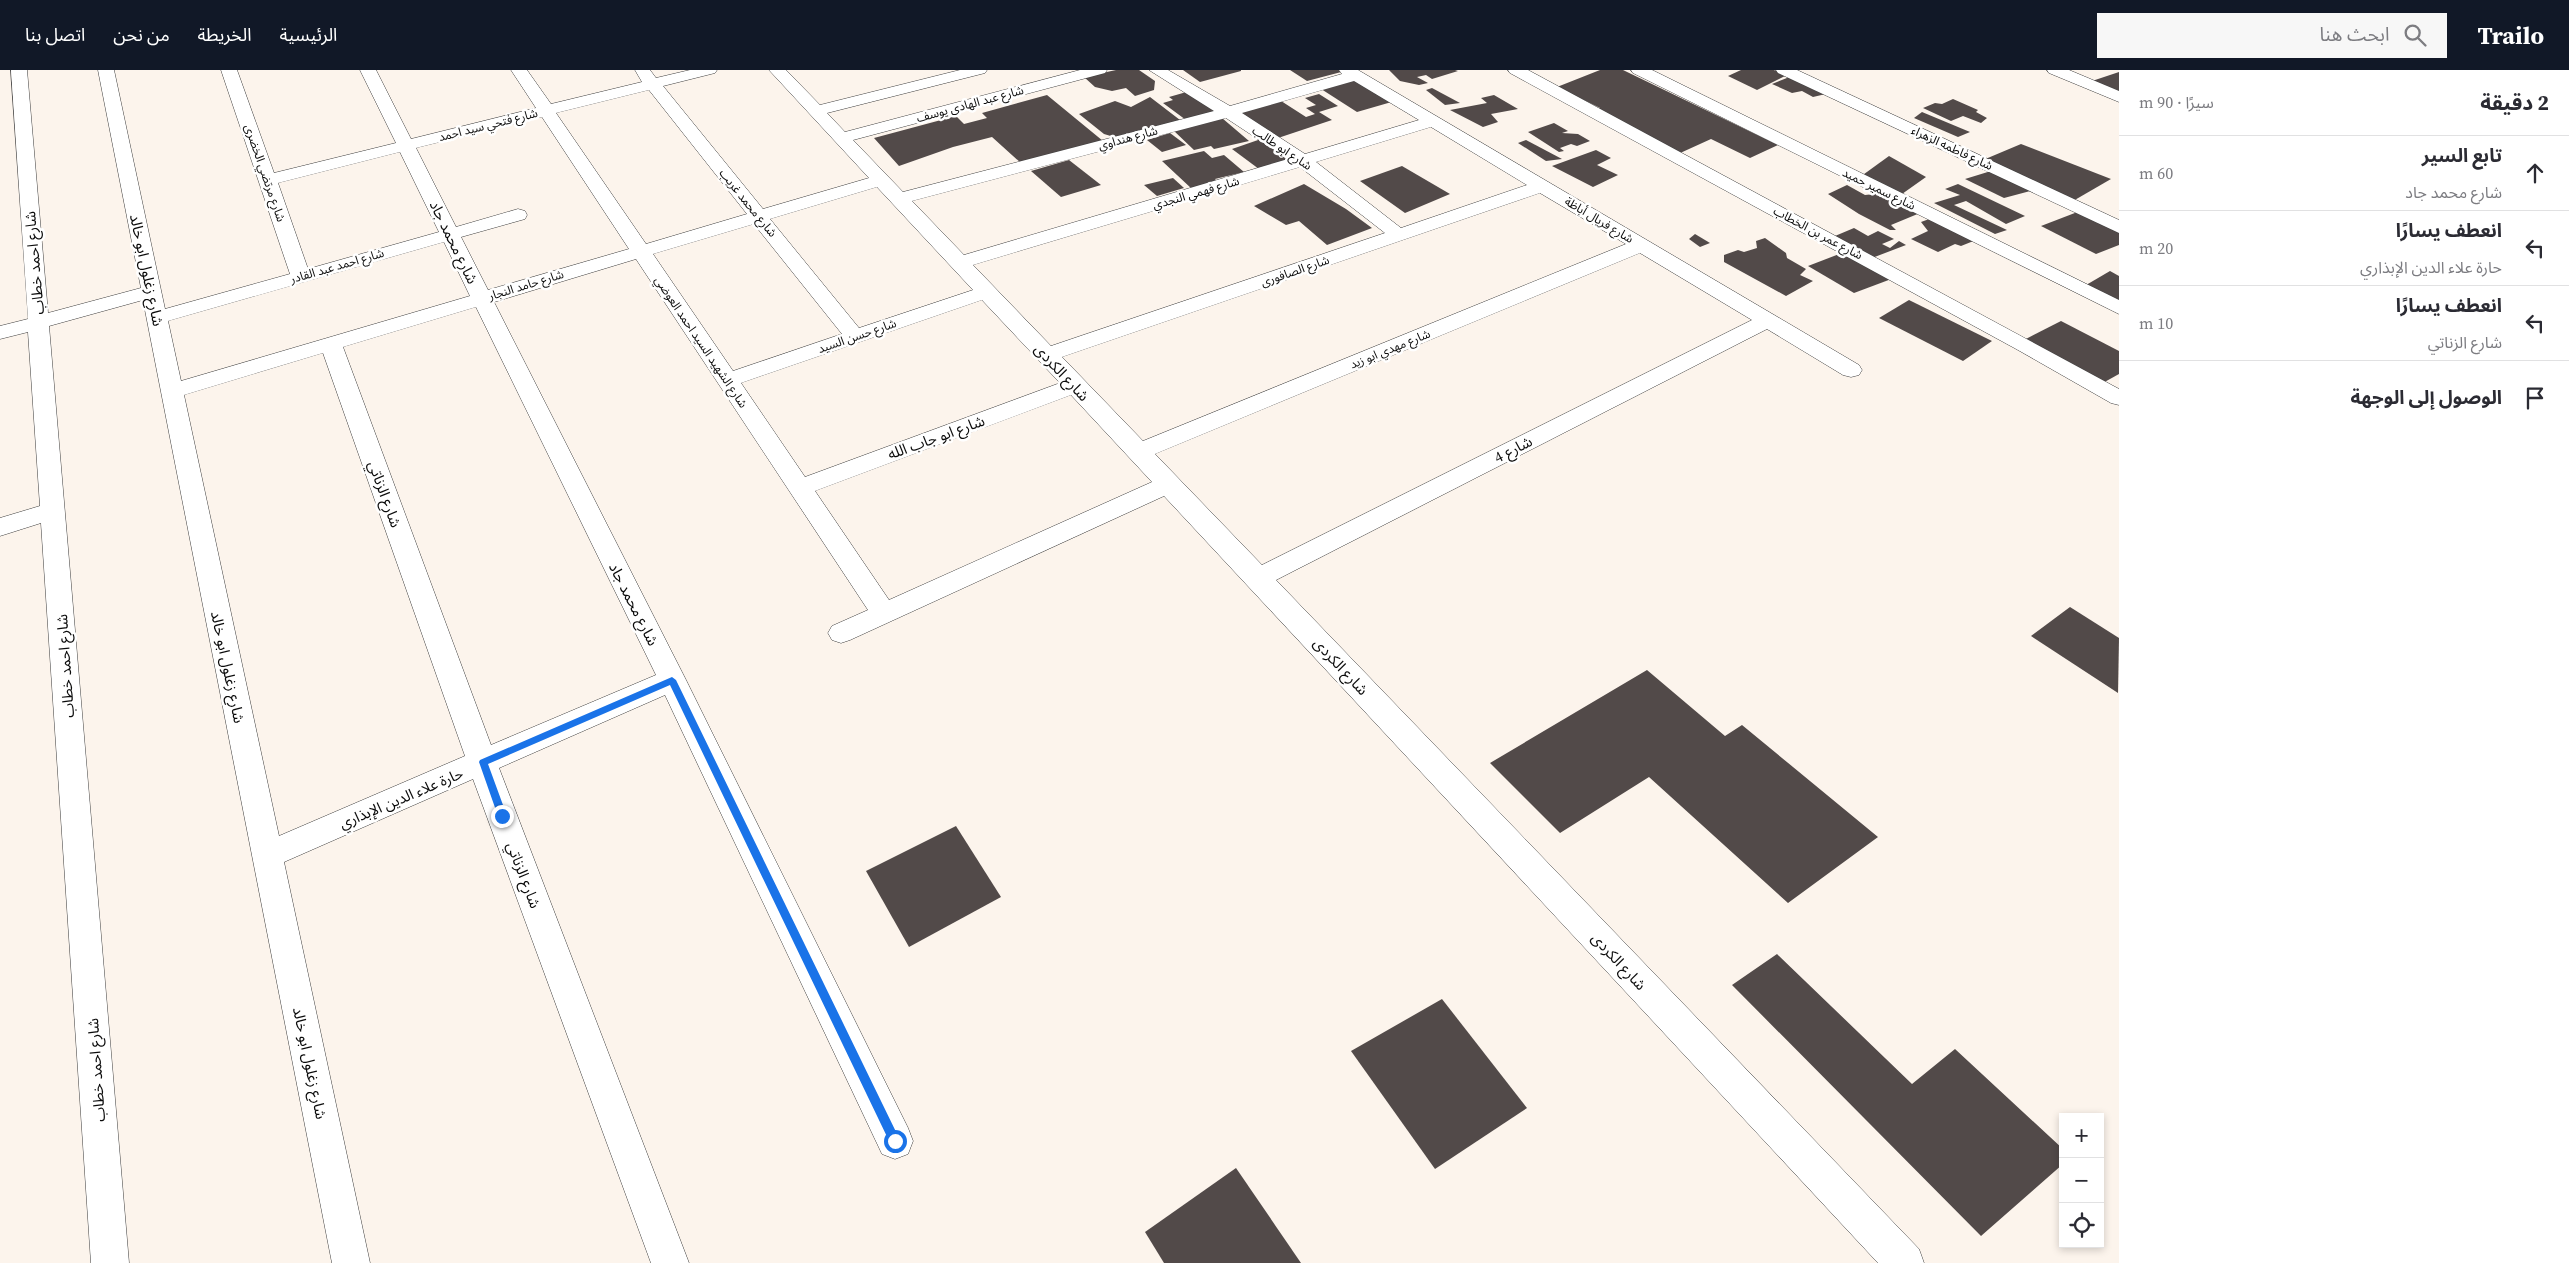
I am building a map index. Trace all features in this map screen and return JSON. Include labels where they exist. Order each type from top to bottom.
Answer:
[{"type":"street","name":"شارع احمد خطاب","points":[[19,70],[110,1263]]},
{"type":"street","name":"شارع زغلول ابو خالد","points":[[106,70],[351,1263]]},
{"type":"street","name":"شارع مرتضي الخضرى","points":[[229,70],[301,276]]},
{"type":"street","name":"شارع محمد جاد","points":[[368,70],[672,680],[895,1141]]},
{"type":"street","name":"شارع الشهيد السيد احمد العوضي","points":[[519,70],[798,488],[884,613]]},
{"type":"street","name":"شارع فتحي سيد احمد","points":[[268,180],[546,111],[647,77],[709,70]]},
{"type":"street","name":"شارع الكردى","points":[[777,70],[1904,1263]]},
{"type":"street","points":[[816,111],[979,70]]},
{"type":"street","name":"شارع عبد الهادى يوسف","points":[[841,138],[1100,70]]},
{"type":"street","name":"شارع ابو طالب","points":[[1157,70],[1228,112],[1304,161],[1399,235]]},
{"type":"street","name":"شارع عمر بن الخطاب","points":[[1516,70],[2026,345],[2119,398]]},
{"type":"street","name":"شارع سمير حميد","points":[[1639,70],[2119,308]]},
{"type":"street","name":"شارع فاطمه الزهراء","points":[[1784,70],[2119,227]]},
{"type":"street","points":[[2054,70],[2119,97]]},
{"type":"street","name":"شارع هنداوي","points":[[899,199],[1228,112],[1352,72]]},
{"type":"street","name":"شارع فريال أباظة","points":[[1352,72],[1852,370]]},
{"type":"street","name":"شارع محمد غريب","points":[[647,77],[855,337]]},
{"type":"street","name":"شارع فهمي النجدي","points":[[960,263],[1433,121]]},
{"type":"street","name":"شارع حامد النجار","points":[[172,391],[881,180]]},
{"type":"street","name":"شارع الصافورى","points":[[1047,356],[1542,186]]},
{"type":"street","name":"شارع احمد عبد القادر","points":[[157,318],[518,215]]},
{"type":"street","name":"شارع مهدي ابو زيد","points":[[1138,452],[1642,246]]},
{"type":"street","points":[[0,333],[151,291]]},
{"type":"street","name":"شارع حسن السيد","points":[[727,380],[986,292]]},
{"type":"street","name":"شارع 4","points":[[1258,578],[1768,320]]},
{"type":"street","name":"شارع الزناتي","points":[[330,344],[483,762],[670,1263]]},
{"type":"street","name":"شارع ابو جاب الله","points":[[798,488],[1074,386]]},
{"type":"street","points":[[841,633],[1169,484]]},
{"type":"street","points":[[0,527],[53,511]]},
{"type":"street","name":"حارة علاء الدين الإبذاري","points":[[267,856],[672,680]]},
{"type":"building","points":[[1116,70],[1139,70],[1155,81],[1154,90],[1135,96],[1126,88],[1112,91],[1095,87],[1084,77]]},
{"type":"building","points":[[1183,70],[1241,70],[1241,71],[1200,82]]},
{"type":"building","points":[[1290,70],[1344,70],[1345,71],[1307,81]]},
{"type":"building","points":[[1389,70],[1458,71],[1432,79],[1426,75],[1417,77],[1428,83],[1419,85],[1400,81]]},
{"type":"building","points":[[1600,70],[1623,70],[1778,145],[1750,158],[1711,139],[1678,154],[1594,111],[1600,108],[1557,87]]},
{"type":"building","points":[[1741,70],[1774,70],[1785,76],[1757,90],[1728,76]]},
{"type":"building","points":[[2119,72],[2119,93],[2092,81]]},
{"type":"building","points":[[1356,76],[1395,101],[1357,112],[1318,87]]},
{"type":"building","points":[[1792,76],[1830,93],[1813,97],[1802,91],[1792,93],[1772,84]]},
{"type":"building","points":[[1432,88],[1460,103],[1445,105],[1426,90]]},
{"type":"building","points":[[1190,91],[1218,110],[1186,120],[1163,103],[1173,100],[1169,97]]},
{"type":"building","points":[[1319,94],[1338,106],[1319,112],[1332,120],[1278,138],[1238,111],[1278,99],[1306,117],[1315,114],[1306,108],[1316,105],[1305,98]]},
{"type":"building","points":[[1047,95],[1103,141],[1022,164],[992,137],[953,147],[899,166],[874,138],[956,116],[964,124],[987,118],[982,113]]},
{"type":"building","points":[[1494,95],[1518,109],[1491,114],[1498,122],[1483,127],[1450,110],[1487,103],[1481,98]]},
{"type":"building","points":[[1150,97],[1180,120],[1114,137],[1104,134],[1079,114],[1115,101],[1131,107]]},
{"type":"building","points":[[1953,99],[1978,110],[1976,112],[1987,118],[1981,123],[1963,116],[1951,121],[1923,108],[1935,103],[1942,104]]},
{"type":"building","points":[[1922,112],[1970,132],[1958,137],[1914,118]]},
{"type":"building","points":[[1222,118],[1249,141],[1214,149],[1211,146],[1194,150],[1173,130]]},
{"type":"building","points":[[1554,123],[1568,131],[1562,133],[1578,134],[1590,141],[1577,146],[1571,144],[1560,148],[1564,151],[1559,152],[1528,132]]},
{"type":"building","points":[[1170,133],[1186,145],[1162,152],[1147,140]]},
{"type":"building","points":[[1261,139],[1294,161],[1263,172],[1232,149]]},
{"type":"building","points":[[1526,140],[1562,159],[1546,161],[1518,143]]},
{"type":"building","points":[[2021,144],[2111,179],[2073,201],[1983,160]]},
{"type":"building","points":[[1596,150],[1611,158],[1597,165],[1618,175],[1593,187],[1552,166]]},
{"type":"building","points":[[1204,151],[1212,158],[1224,155],[1244,172],[1215,179],[1218,182],[1192,189],[1162,161]]},
{"type":"building","points":[[1889,156],[1926,177],[1902,194],[1860,177]]},
{"type":"building","points":[[1069,160],[1101,185],[1061,197],[1031,171]]},
{"type":"building","points":[[1402,166],[1450,194],[1405,213],[1360,181]]},
{"type":"building","points":[[1991,171],[2034,190],[2004,198],[1965,179]]},
{"type":"building","points":[[1173,178],[1184,188],[1157,196],[1144,185]]},
{"type":"building","points":[[1304,184],[1346,209],[1372,228],[1327,245],[1299,221],[1286,225],[1254,206]]},
{"type":"building","points":[[1958,184],[2025,216],[2006,224],[1966,201],[1954,205],[2007,230],[1995,234],[1934,203],[1960,195],[1945,189]]},
{"type":"building","points":[[1847,185],[1865,195],[1884,193],[1920,213],[1891,225],[1896,230],[1890,230],[1859,214],[1828,194]]},
{"type":"building","points":[[2080,211],[2119,231],[2119,245],[2096,254],[2041,226]]},
{"type":"building","points":[[1932,218],[1976,240],[1961,246],[1955,244],[1938,252],[1911,239],[1928,231],[1921,222]]},
{"type":"building","points":[[1854,228],[1868,236],[1878,231],[1894,239],[1882,244],[1890,248],[1899,241],[1906,245],[1872,258],[1835,236]]},
{"type":"building","points":[[1695,234],[1710,243],[1700,247],[1689,239]]},
{"type":"building","points":[[1765,238],[1786,253],[1787,258],[1806,269],[1800,275],[1813,281],[1786,296],[1724,262],[1724,255],[1738,250],[1744,252],[1757,248],[1756,241]]},
{"type":"building","points":[[1847,251],[1894,278],[1854,293],[1808,266]]},
{"type":"building","points":[[2110,271],[2119,276],[2119,306],[2081,288]]},
{"type":"building","points":[[1909,300],[1992,341],[1963,361],[1879,318]]},
{"type":"building","points":[[2061,321],[2119,351],[2119,374],[2101,384],[2022,341]]},
{"type":"building","points":[[2070,607],[2119,638],[2118,693],[2031,636]]},
{"type":"building","points":[[1647,670],[1725,736],[1742,725],[1878,837],[1788,903],[1649,777],[1560,833],[1490,763]]},
{"type":"building","points":[[956,826],[1001,897],[909,947],[866,871]]},
{"type":"building","points":[[1777,954],[1912,1084],[1955,1049],[2059,1145],[2059,1168],[1981,1236],[1732,985]]},
{"type":"building","points":[[1442,999],[1527,1108],[1435,1169],[1351,1051]]},
{"type":"building","points":[[1236,1168],[1301,1263],[1164,1263],[1145,1232]]},
{"type":"route","points":[[502,816],[483,762],[672,680],[895,1141]]}]
